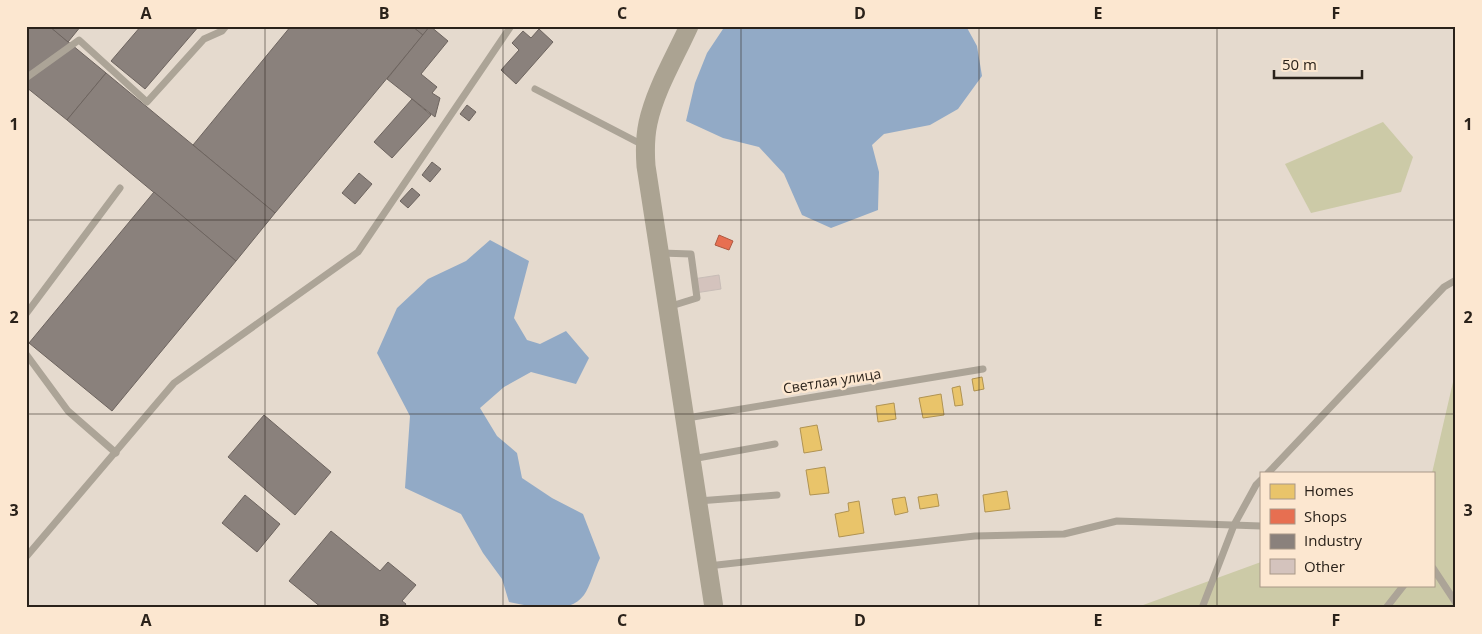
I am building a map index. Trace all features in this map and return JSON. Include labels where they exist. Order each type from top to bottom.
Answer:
[{"type":"main road","points":[[690,26],[662,83],[648,123],[645,146],[646,166],[714,608]]},
{"type":"lane","points":[[26,78],[79,40],[147,102],[204,39],[222,31],[226,26]]},
{"type":"lane","points":[[26,557],[174,383],[358,252],[511,26]]},
{"type":"lane","points":[[534,89],[645,146]]},
{"type":"lane","points":[[26,314],[120,188]]},
{"type":"lane","points":[[659,253],[691,254],[697,298],[668,308]]},
{"type":"lane","points":[[1269,472],[1444,287],[1456,280]]},
{"type":"lane","points":[[26,354],[68,411],[116,453]]},
{"type":"lane","name":"Светлая улица","points":[[685,418],[983,370]]},
{"type":"lane","points":[[691,459],[775,444]]},
{"type":"lane","points":[[1202,608],[1234,525],[1260,481]]},
{"type":"lane","points":[[698,501],[777,495]]},
{"type":"lane","points":[[708,566],[975,536],[1064,534],[1117,521],[1260,526]]},
{"type":"lane","points":[[1434,570],[1456,603]]},
{"type":"lane","points":[[1386,608],[1403,586]]},
{"type":"shaded area","points":[[1383,122],[1413,157],[1401,192],[1311,213],[1285,164]]},
{"type":"shaded area","points":[[1456,369],[1456,608],[1135,608],[1260,562],[1260,586],[1434,586],[1434,472],[1432,472]]},
{"type":"water","points":[[725,26],[966,26],[977,46],[982,76],[958,109],[930,125],[884,134],[872,145],[879,172],[878,210],[831,228],[802,215],[784,174],[759,147],[723,138],[686,121],[695,83],[707,53]]},
{"type":"water","points":[[490,240],[529,261],[514,318],[527,340],[540,344],[566,331],[589,358],[576,384],[531,372],[504,387],[480,408],[497,436],[517,453],[522,478],[552,498],[583,514],[600,558],[584,595],[577,602],[559,608],[538,607],[509,602],[502,579],[483,553],[461,514],[405,488],[410,416],[377,353],[397,308],[428,279],[466,261]]},
{"type":"building: Homes","points":[[982,377],[984,389],[974,391],[972,379]]},
{"type":"building: Homes","points":[[960,386],[963,405],[955,406],[952,388]]},
{"type":"building: Homes","points":[[941,394],[944,415],[923,418],[919,398]]},
{"type":"building: Homes","points":[[894,403],[896,419],[878,422],[876,406]]},
{"type":"building: Homes","points":[[817,425],[822,450],[804,453],[800,428]]},
{"type":"building: Homes","points":[[825,467],[829,493],[810,495],[806,470]]},
{"type":"building: Homes","points":[[1007,491],[1010,509],[985,512],[983,495]]},
{"type":"building: Homes","points":[[937,494],[939,506],[920,509],[918,497]]},
{"type":"building: Homes","points":[[905,497],[908,512],[895,515],[892,499]]},
{"type":"building: Homes","points":[[859,501],[864,533],[839,537],[835,514],[849,511],[848,503]]},
{"type":"building: Shops","points":[[719,235],[733,241],[729,250],[715,245]]},
{"type":"building: Industry","points":[[26,26],[49,26],[106,73],[67,120],[26,87]]},
{"type":"building: Industry","points":[[49,26],[81,26],[68,42]]},
{"type":"building: Industry","points":[[141,26],[199,26],[145,89],[111,61]]},
{"type":"building: Industry","points":[[291,26],[412,26],[423,35],[275,213],[193,145]]},
{"type":"building: Industry","points":[[412,26],[430,26],[423,35]]},
{"type":"building: Industry","points":[[430,26],[448,41],[421,74],[437,87],[432,93],[440,98],[435,117],[387,79]]},
{"type":"building: Industry","points":[[539,29],[553,42],[516,84],[501,70],[519,50],[512,43],[523,31],[531,38]]},
{"type":"building: Industry","points":[[106,73],[275,213],[236,261],[67,120]]},
{"type":"building: Industry","points":[[412,99],[431,115],[392,158],[374,142]]},
{"type":"building: Industry","points":[[467,105],[476,112],[469,121],[460,114]]},
{"type":"building: Industry","points":[[432,162],[441,169],[430,182],[422,175]]},
{"type":"building: Industry","points":[[359,173],[372,184],[355,204],[342,193]]},
{"type":"building: Industry","points":[[412,188],[420,195],[408,208],[400,201]]},
{"type":"building: Industry","points":[[154,192],[236,261],[112,411],[29,343]]},
{"type":"building: Industry","points":[[264,415],[331,472],[295,515],[228,457]]},
{"type":"building: Industry","points":[[245,495],[280,524],[257,552],[222,523]]},
{"type":"building: Industry","points":[[331,531],[380,571],[388,562],[416,585],[402,601],[406,604],[403,608],[322,608],[289,581]]},
{"type":"building: Other","points":[[719,275],[721,289],[695,293],[693,279]]}]
